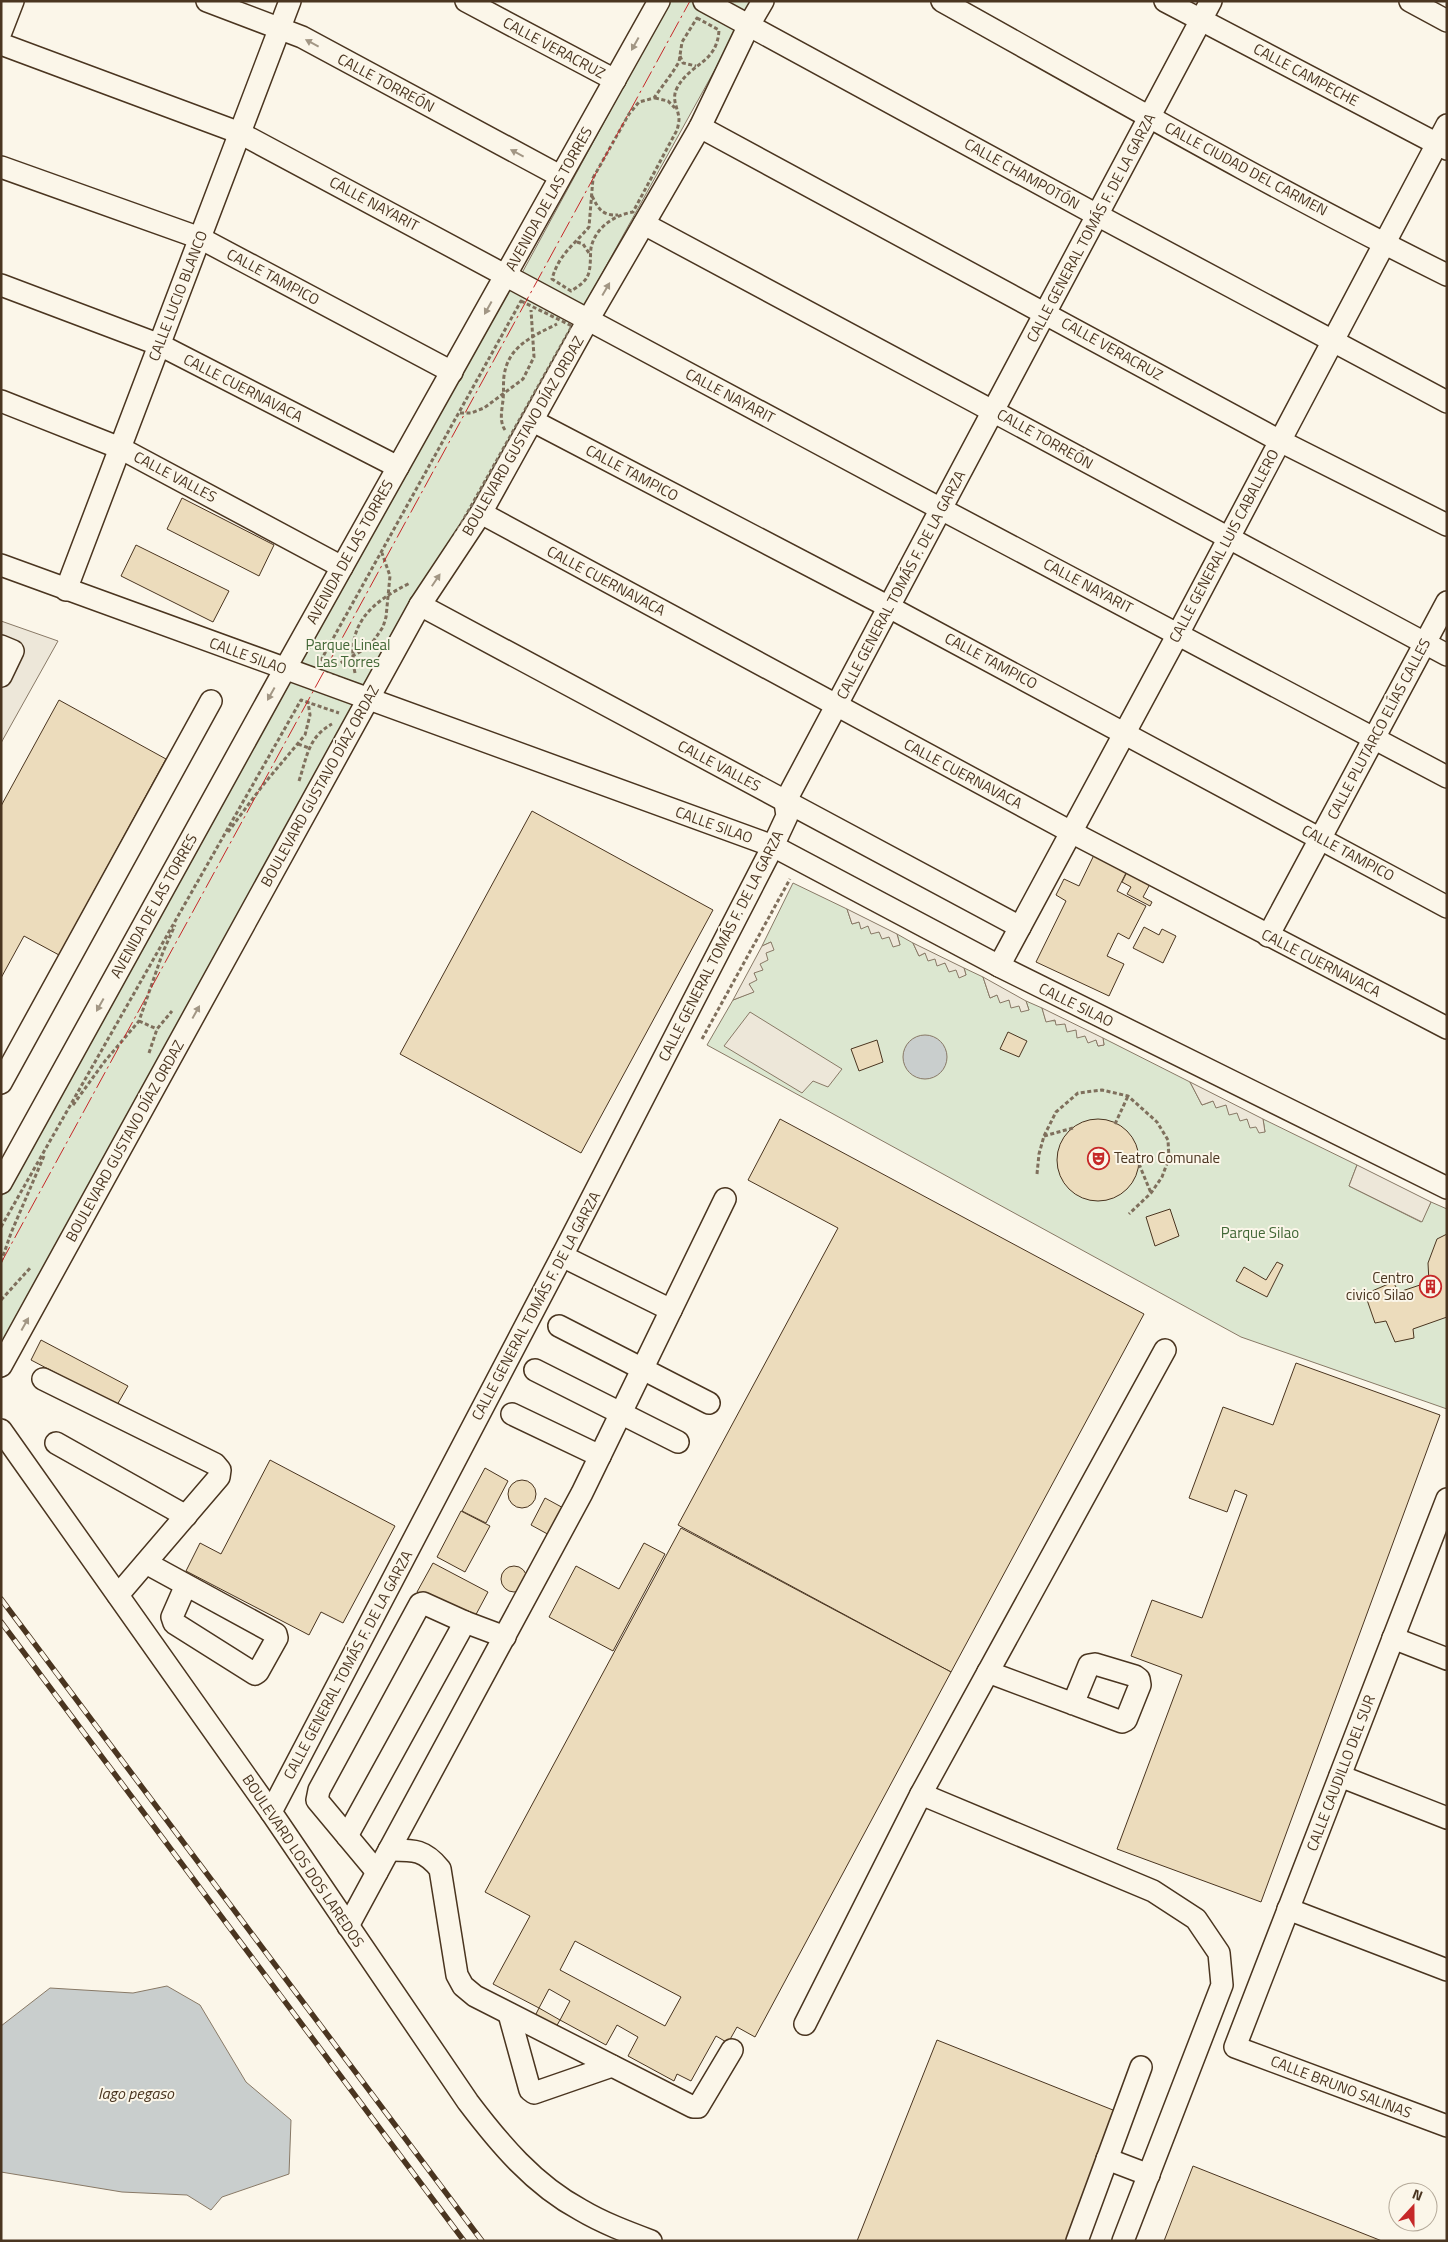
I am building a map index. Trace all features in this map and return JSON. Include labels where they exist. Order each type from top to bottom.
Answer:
[{"type":"street","points":[[1,32],[13,1]]},
{"type":"street","name":"CALLE TORREÓN","points":[[208,1],[302,37],[560,176]]},
{"type":"street","name":"CALLE LUCIO BLANCO","points":[[66,590],[290,1]]},
{"type":"street","name":"CALLE VERACRUZ","points":[[466,1],[615,80]]},
{"type":"street","name":"AVENIDA DE LAS TORRES","points":[[1,1183],[285,669],[659,1]]},
{"type":"street","name":"CALLE CHAMPOTÓN","points":[[704,1],[1332,342],[1447,402]]},
{"type":"street","name":"BOULEVARD GUSTAVO DÍAZ ORDAZ","points":[[1,1366],[364,692],[481,513],[588,320],[700,127],[763,1]]},
{"type":"street","name":"CALLE CIUDAD DEL CARMEN","points":[[942,1],[1384,244],[1447,275]]},
{"type":"street","name":"CALLE CAMPECHE","points":[[1165,1],[1442,146]]},
{"type":"street","name":"CALLE GENERAL TOMÁS F. DE LA GARZA","points":[[271,1812],[562,1256],[773,846],[787,816],[785,802],[1212,1]]},
{"type":"street","points":[[1410,1],[1447,21]]},
{"type":"street","name":"CALLE NAYARIT","points":[[1,44],[240,133],[941,509],[1447,777]]},
{"type":"street","name":"CALLE GENERAL LUIS CABALLERO","points":[[999,966],[1178,634],[1384,244],[1442,146],[1447,125]]},
{"type":"street","name":"CALLE VERACRUZ","points":[[700,127],[1046,312],[1280,441],[1447,525]]},
{"type":"street","name":"CALLE TAMPICO","points":[[1,168],[200,238],[452,372]]},
{"type":"street","name":"CALLE TORREÓN","points":[[644,224],[1447,655]]},
{"type":"street","name":"CALLE CUERNAVACA","points":[[1,285],[160,344],[398,467]]},
{"type":"street","name":"CALLE VALLES","points":[[1,401],[120,448],[342,567]]},
{"type":"street","name":"CALLE TAMPICO","points":[[533,421],[1125,732],[1447,906]]},
{"type":"street","name":"CALLE CUERNAVACA","points":[[481,513],[1071,832],[1447,1028]]},
{"type":"street","name":"CALLE SILAO","points":[[1,565],[285,669],[364,692],[773,846],[999,966],[1447,1188]]},
{"type":"street","name":"CALLE PLUTARCO ELÍAS CALLES","points":[[1268,936],[1447,602]]},
{"type":"street","name":"CALLE VALLES","points":[[420,605],[1020,927]]},
{"type":"street","points":[[1,646],[13,651],[1,676]]},
{"type":"street","points":[[1,1083],[211,700]]},
{"type":"street","points":[[348,1926],[600,1456],[725,1199]]},
{"type":"street","points":[[562,1256],[671,1310]]},
{"type":"street","points":[[559,1326],[709,1403]]},
{"type":"street","points":[[805,2024],[921,1794],[1165,1350]]},
{"type":"street","points":[[535,1370],[678,1442]]},
{"type":"street","points":[[43,1379],[215,1464],[220,1470],[219,1477],[118,1596]]},
{"type":"street","points":[[512,1414],[600,1456]]},
{"type":"street","name":"BOULEVARD LOS DOS LAREDOS","points":[[1,1430],[271,1812],[468,2102],[507,2151],[529,2173],[579,2210],[617,2228],[651,2241]]},
{"type":"street","points":[[56,1443],[186,1516]]},
{"type":"street","name":"CALLE CAUDILLO DEL SUR","points":[[1235,2047],[1446,1502]]},
{"type":"street","points":[[146,1564],[186,1585],[276,1634],[276,1638],[258,1672],[254,1674],[174,1623],[172,1617],[186,1585]]},
{"type":"street","points":[[377,1872],[317,1800],[320,1790],[420,1604],[423,1603],[465,1622],[505,1636]]},
{"type":"street","points":[[347,1836],[465,1622]]},
{"type":"street","points":[[1393,1638],[1447,1659]]},
{"type":"street","points":[[988,1672],[1073,1704]]},
{"type":"street","points":[[1340,1776],[1447,1818]]},
{"type":"street","points":[[921,1794],[1153,1891],[1196,1920],[1219,1954],[1222,1985],[1123,2241]]},
{"type":"street","points":[[389,1850],[414,1850],[432,1859],[440,1869],[457,1974],[463,1986],[475,1996],[692,2107],[698,2107],[732,2050]]},
{"type":"street","points":[[1288,1909],[1447,1970]]},
{"type":"street","points":[[509,2014],[530,2090],[534,2093],[612,2066]]},
{"type":"street","name":"CALLE BRUNO SALINAS","points":[[1235,2047],[1447,2126]]},
{"type":"street","points":[[1077,2241],[1141,2067]]},
{"type":"street","points":[[1107,2159],[1149,2175]]},
{"type":"path","points":[[591,195],[602,212],[608,215],[633,212],[677,130],[679,119],[674,101],[676,90],[685,76],[711,57],[719,30],[697,18],[682,42],[679,62],[654,98]]},
{"type":"path","points":[[680,53],[683,63],[697,66]]},
{"type":"path","points":[[620,214],[596,234],[592,247],[589,273],[582,284],[571,291],[552,279],[556,264],[564,251],[576,242],[589,227],[593,178],[629,114],[640,102],[654,98],[668,101],[676,109]]},
{"type":"path","points":[[576,242],[583,244],[591,257]]},
{"type":"path","points":[[521,301],[572,326],[368,690],[364,692],[316,669],[521,301]]},
{"type":"path","points":[[459,413],[484,408],[514,388],[528,372],[534,357],[531,306]]},
{"type":"path","points":[[510,437],[501,421],[504,376],[510,357],[516,348],[562,321]]},
{"type":"path","points":[[324,672],[370,646],[377,638],[386,618],[390,576],[382,552]]},
{"type":"path","points":[[419,580],[428,582]]},
{"type":"path","points":[[364,692],[354,670],[354,640],[363,617],[371,607],[412,582]]},
{"type":"path","points":[[1,1227],[301,700],[342,714]]},
{"type":"path","points":[[219,844],[263,785],[298,744],[308,727],[310,715],[308,702]]},
{"type":"path","points":[[298,744],[309,748]]},
{"type":"path","points":[[702,1039],[789,878],[798,883]]},
{"type":"path","points":[[1,1262],[22,1206],[56,1131],[99,1068],[139,1021],[163,952],[185,904]]},
{"type":"path","points":[[139,1021],[157,1029]]},
{"type":"path","points":[[1037,1174],[1039,1154],[1044,1136],[1056,1112],[1078,1093],[1102,1090],[1128,1096],[1157,1122],[1168,1140],[1170,1158],[1162,1177],[1151,1193],[1129,1214]]},
{"type":"path","points":[[1115,1124],[1128,1096]]},
{"type":"path","points":[[1044,1136],[1073,1128]]},
{"type":"path","points":[[1139,1164],[1151,1193]]},
{"type":"green space","name":"Parque Lineal Las Torres","points":[[670,1],[753,1],[365,701],[1,1365],[1,1197],[513,283],[516,284]]},
{"type":"green space","name":"Parque Silao","points":[[793,883],[847,909],[852,924],[859,922],[889,937],[900,945],[897,934],[913,943],[919,956],[925,953],[966,975],[964,968],[983,977],[990,998],[997,995],[1029,1010],[1026,1001],[1042,1008],[1046,1021],[1066,1024],[1096,1040],[1098,1046],[1104,1045],[1103,1038],[1190,1082],[1202,1105],[1213,1101],[1226,1105],[1265,1132],[1263,1119],[1357,1165],[1349,1186],[1421,1222],[1431,1202],[1447,1209],[1447,1409],[1241,1337],[707,1045],[733,1000],[753,992],[749,984],[771,942],[762,946]]},
{"type":"shaded area","points":[[1,621],[58,641],[1,743]]},
{"type":"shaded area","points":[[847,909],[897,934],[900,945],[893,947],[889,937],[882,939],[879,932],[871,934],[868,926],[861,929],[859,922],[852,924]]},
{"type":"shaded area","points":[[771,942],[774,950],[766,953],[768,960],[760,964],[763,970],[754,973],[757,980],[749,984],[754,992],[733,1000],[762,946]]},
{"type":"shaded area","points":[[913,943],[964,968],[966,975],[959,978],[956,970],[949,972],[945,963],[937,966],[935,959],[928,961],[925,953],[919,956]]},
{"type":"shaded area","points":[[983,977],[1026,1001],[1029,1010],[1021,1012],[1019,1006],[1011,1008],[1009,1000],[1000,1003],[997,995],[990,998]]},
{"type":"shaded area","points":[[1042,1008],[1103,1038],[1104,1045],[1098,1046],[1096,1040],[1088,1043],[1085,1036],[1077,1038],[1076,1030],[1067,1032],[1065,1024],[1056,1025],[1055,1020],[1046,1022]]},
{"type":"shaded area","points":[[750,1012],[842,1069],[828,1087],[813,1081],[802,1093],[724,1046]]},
{"type":"shaded area","points":[[1190,1082],[1263,1119],[1265,1132],[1259,1133],[1256,1127],[1250,1128],[1247,1119],[1240,1121],[1237,1113],[1229,1115],[1226,1105],[1216,1108],[1213,1101],[1202,1105]]},
{"type":"shaded area","points":[[1357,1165],[1431,1202],[1422,1222],[1349,1186]]},
{"type":"water","points":[[921,1035],[929,1035],[941,1041],[947,1057],[941,1073],[929,1079],[921,1079],[909,1073],[903,1061],[903,1053],[909,1041]]},
{"type":"water","name":"lago pegaso","points":[[167,1986],[200,2005],[246,2082],[291,2120],[289,2174],[222,2197],[211,2210],[187,2195],[122,2192],[1,2172],[1,2026],[50,1988],[133,1993]]},
{"type":"building","points":[[182,498],[274,545],[259,576],[167,529]]},
{"type":"building","points":[[136,545],[229,591],[213,622],[121,576]]},
{"type":"building","points":[[59,700],[166,759],[59,955],[24,936],[1,978],[1,806]]},
{"type":"building","points":[[532,811],[713,910],[581,1153],[400,1054]]},
{"type":"building","points":[[1094,855],[1127,871],[1117,891],[1146,906],[1129,939],[1118,933],[1107,956],[1124,964],[1109,996],[1036,962],[1066,901],[1056,895],[1064,879],[1079,886]]},
{"type":"building","points":[[1127,872],[1150,884],[1143,897],[1152,902],[1150,906],[1127,894],[1131,887],[1122,882]]},
{"type":"building","points":[[1144,927],[1159,935],[1162,929],[1176,936],[1163,963],[1133,948]]},
{"type":"building","points":[[1008,1032],[1027,1041],[1019,1057],[1000,1049]]},
{"type":"building","points":[[877,1040],[883,1062],[859,1071],[851,1049]]},
{"type":"building","points":[[780,1119],[1144,1314],[951,1672],[678,1525],[838,1228],[748,1180]]},
{"type":"building","name":"Teatro Comunale","points":[[1098,1119],[1114,1122],[1127,1131],[1136,1144],[1139,1160],[1136,1176],[1127,1189],[1114,1198],[1098,1201],[1082,1198],[1069,1189],[1060,1176],[1057,1160],[1060,1144],[1069,1131],[1082,1122]]},
{"type":"building","points":[[1170,1209],[1179,1236],[1155,1246],[1146,1217]]},
{"type":"building","name":"Centro civico Silao","points":[[1447,1234],[1447,1317],[1413,1329],[1414,1338],[1395,1342],[1386,1321],[1375,1323],[1365,1294],[1393,1282],[1399,1292],[1429,1282],[1428,1263],[1437,1239]]},
{"type":"building","points":[[1277,1262],[1283,1265],[1267,1297],[1236,1281],[1244,1267],[1266,1280]]},
{"type":"building","points":[[41,1340],[128,1386],[117,1405],[31,1360]]},
{"type":"building","points":[[1296,1363],[1440,1415],[1261,1902],[1117,1849],[1182,1675],[1131,1656],[1152,1600],[1202,1618],[1247,1495],[1235,1490],[1227,1512],[1189,1498],[1223,1407],[1273,1425]]},
{"type":"building","points":[[270,1460],[395,1526],[343,1623],[321,1612],[309,1635],[186,1571],[200,1543],[221,1554]]},
{"type":"building","points":[[485,1468],[508,1481],[486,1523],[462,1511]]},
{"type":"building","points":[[522,1480],[532,1484],[536,1494],[532,1504],[522,1508],[512,1504],[508,1494],[512,1484]]},
{"type":"building","points":[[545,1498],[567,1510],[553,1537],[531,1525]]},
{"type":"building","points":[[461,1511],[490,1526],[465,1572],[437,1557]]},
{"type":"building","points":[[681,1528],[951,1672],[755,2037],[737,2027],[728,2043],[716,2036],[691,2081],[677,2074],[674,2081],[628,2056],[638,2037],[617,2025],[606,2045],[560,2020],[570,2001],[549,1989],[539,2008],[493,1984],[530,1916],[485,1892]],"holes":[[[575,1941],[681,1997],[665,2026],[560,1970]]]},
{"type":"building","points":[[644,1543],[665,1554],[613,1651],[549,1617],[576,1566],[619,1589]]},
{"type":"building","points":[[433,1563],[488,1592],[472,1622],[417,1592]]},
{"type":"building","points":[[514,1566],[523,1570],[527,1579],[523,1588],[514,1592],[505,1588],[501,1579],[505,1570]]},
{"type":"building","points":[[539,2008],[560,2020],[556,2027],[535,2016]]},
{"type":"building","points":[[937,2040],[1118,2112],[1067,2241],[857,2241]]},
{"type":"building","points":[[1193,2166],[1382,2241],[1164,2241]]},
{"type":"railway","points":[[1,1599],[482,2241]]},
{"type":"railway","points":[[1,1622],[464,2241]]},
{"type":"power","points":[[1,1263],[690,1]]},
{"type":"place","name":"Teatro Comunale","points":[[1098,1158]]},
{"type":"place","name":"Centro civico Silao","points":[[1430,1287]]}]
